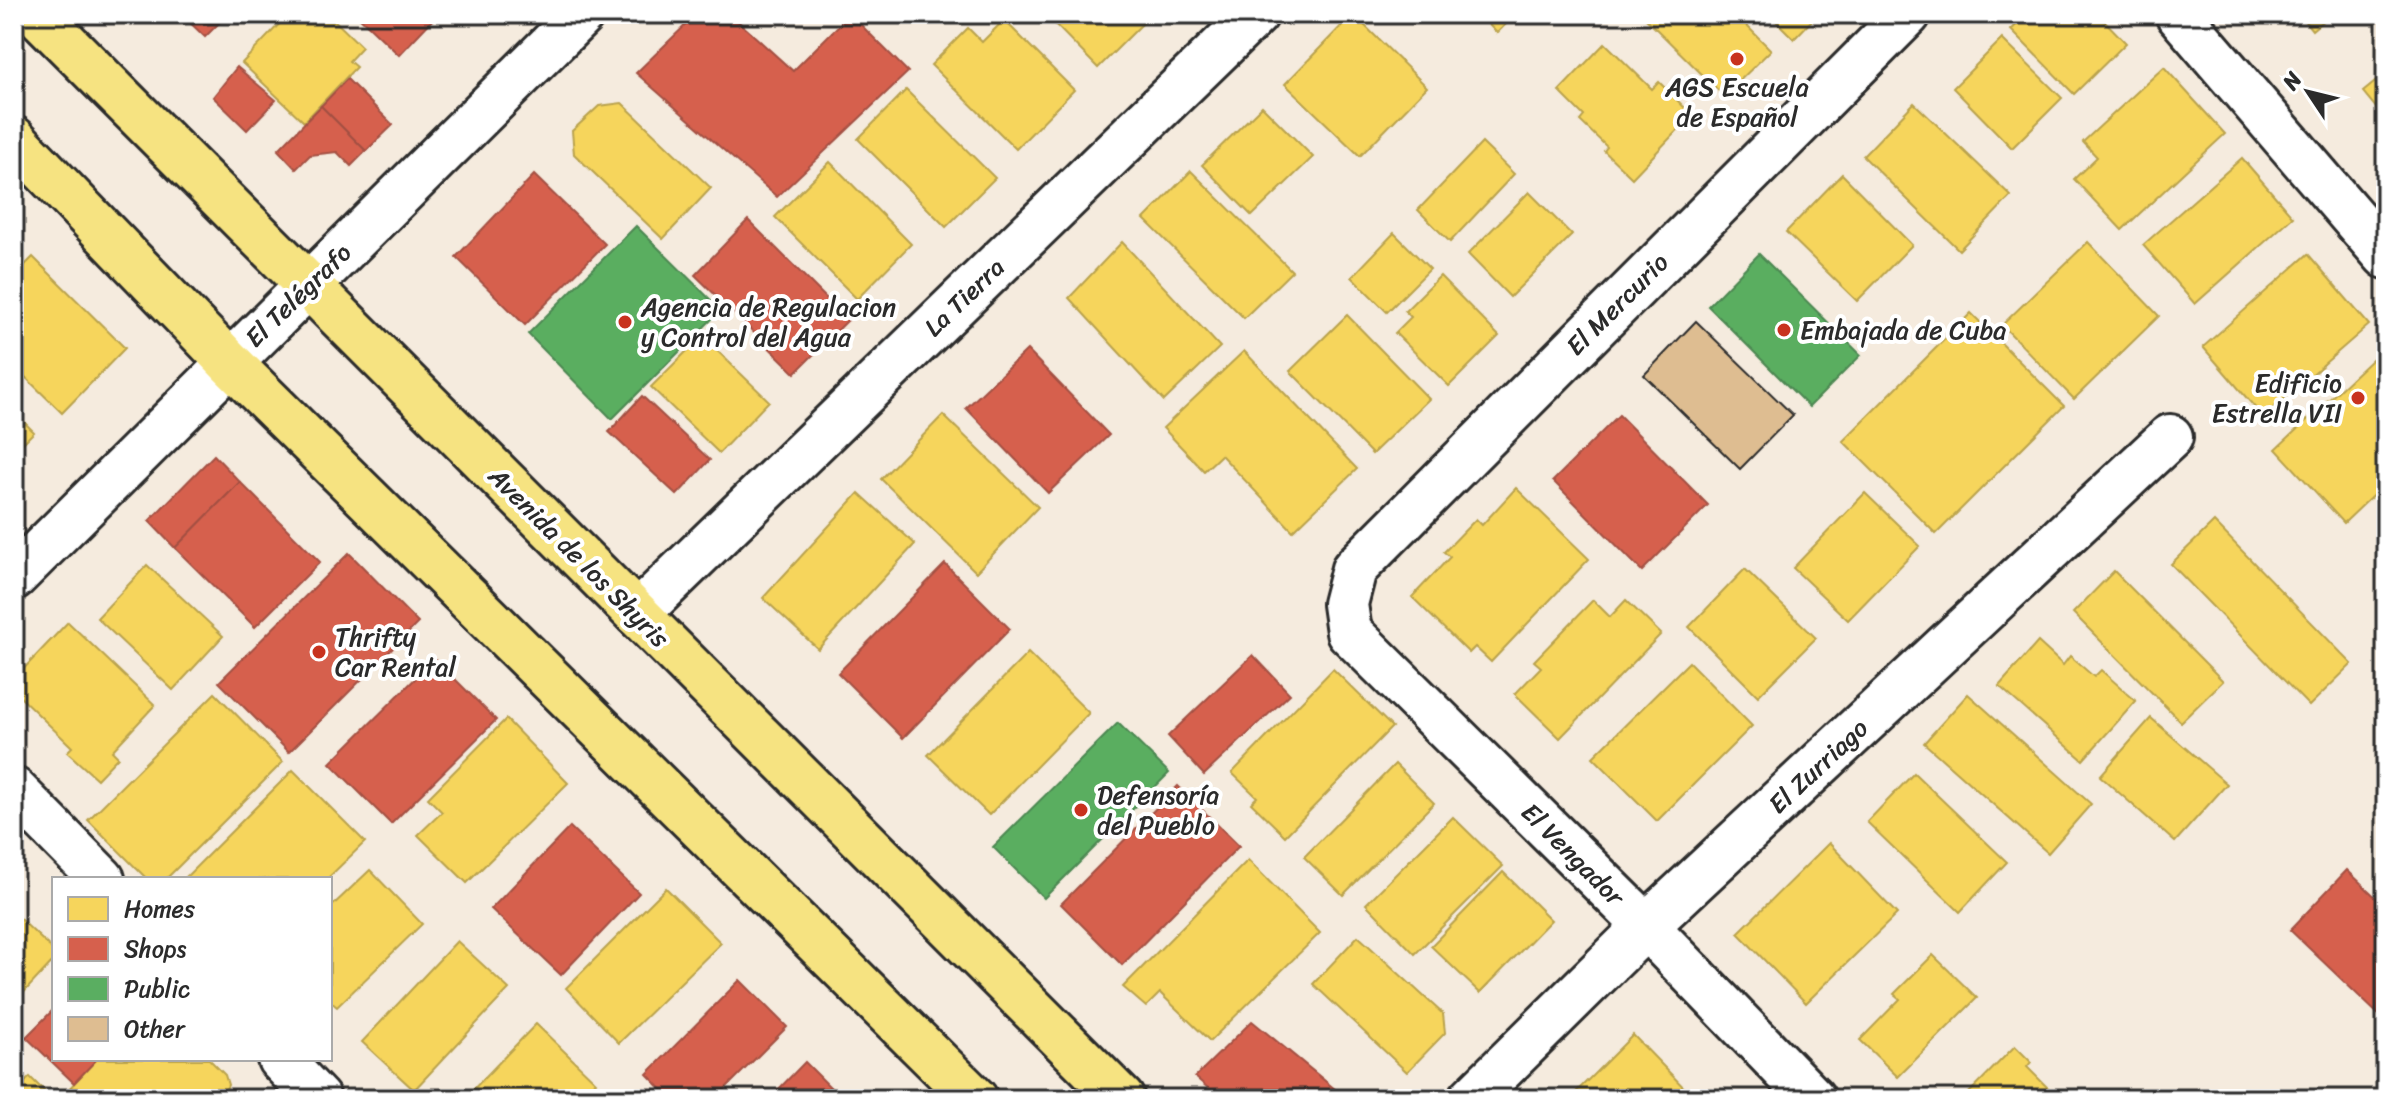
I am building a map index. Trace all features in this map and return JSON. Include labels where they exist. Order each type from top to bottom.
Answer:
[{"type":"main road","name":"Avenida de los Shyris","points":[[37,14],[1122,1099]]},
{"type":"main road","points":[[14,139],[229,362],[975,1099]]},
{"type":"street","name":"El Telégrafo","points":[[14,577],[582,14]]},
{"type":"street","name":"La Tierra","points":[[637,614],[1256,14]]},
{"type":"street","name":"El Mercurio","points":[[1345,604],[1354,569],[1908,14]]},
{"type":"street","points":[[2178,14],[2386,256]]},
{"type":"street","name":"El Zurriago","points":[[1471,1099],[1645,927],[2170,437]]},
{"type":"street","name":"El Vengador","points":[[1345,604],[1349,632],[1813,1099]]},
{"type":"street","points":[[14,790],[100,877]]},
{"type":"building: Homes","points":[[283,14],[328,14],[362,47],[349,61],[356,67],[304,122],[242,63],[286,17]]},
{"type":"building: Homes","points":[[1045,14],[1150,14],[1151,15],[1098,68]]},
{"type":"building: Homes","points":[[1353,14],[1427,87],[1360,156],[1285,84]]},
{"type":"building: Homes","points":[[1478,14],[1516,14],[1497,33]]},
{"type":"building: Homes","points":[[1641,14],[1735,14],[1771,50],[1724,96]]},
{"type":"building: Homes","points":[[1769,14],[1818,14],[1794,39]]},
{"type":"building: Homes","points":[[2025,14],[2098,14],[2126,43],[2074,94],[2011,30]]},
{"type":"building: Homes","points":[[2299,14],[2331,14],[2312,30]]},
{"type":"building: Homes","points":[[1004,20],[1074,90],[1016,149],[931,65],[968,28],[982,42]]},
{"type":"building: Homes","points":[[2002,39],[2062,98],[2012,148],[1953,88]]},
{"type":"building: Homes","points":[[1605,43],[1652,89],[1659,82],[1692,115],[1632,178],[1604,151],[1607,147],[1580,121],[1584,116],[1559,91]]},
{"type":"building: Homes","points":[[2164,67],[2225,134],[2122,230],[2074,179],[2097,157],[2083,142]]},
{"type":"building: Homes","points":[[2386,73],[2386,120],[2363,92]]},
{"type":"building: Homes","points":[[906,90],[995,178],[946,227],[858,139]]},
{"type":"building: Homes","points":[[622,103],[711,188],[663,239],[574,154],[572,131],[599,106]]},
{"type":"building: Homes","points":[[1914,103],[2011,196],[1959,250],[1863,156]]},
{"type":"building: Homes","points":[[1262,106],[1313,157],[1252,216],[1202,165]]},
{"type":"building: Homes","points":[[1482,143],[1514,174],[1450,242],[1418,210]]},
{"type":"building: Homes","points":[[2242,158],[2293,217],[2195,304],[2143,245]]},
{"type":"building: Homes","points":[[830,162],[911,244],[857,299],[775,217]]},
{"type":"building: Homes","points":[[1191,171],[1292,271],[1244,318],[1144,219]]},
{"type":"building: Homes","points":[[1842,174],[1912,245],[1857,301],[1786,232]]},
{"type":"building: Homes","points":[[1529,192],[1572,235],[1510,297],[1468,254]]},
{"type":"building: Homes","points":[[1394,233],[1430,269],[1387,312],[1352,277]]},
{"type":"building: Homes","points":[[1122,242],[1220,347],[1164,401],[1069,298]]},
{"type":"building: Homes","points":[[2088,242],[2159,316],[2074,399],[2002,325]]},
{"type":"building: Homes","points":[[2308,254],[2369,325],[2263,417],[2203,347]]},
{"type":"building: Homes","points":[[33,257],[125,348],[62,413],[14,366],[14,276]]},
{"type":"building: Homes","points":[[1440,276],[1499,336],[1449,386],[1395,333],[1411,317],[1405,311]]},
{"type":"building: Homes","points":[[1971,313],[2064,406],[1936,534],[1843,441]]},
{"type":"building: Homes","points":[[1347,315],[1429,399],[1372,454],[1290,371]]},
{"type":"building: Homes","points":[[702,336],[769,401],[719,453],[651,387]]},
{"type":"building: Homes","name":"Edificio Estrella VII","points":[[2386,346],[2386,483],[2344,523],[2276,449]]},
{"type":"building: Homes","points":[[1244,351],[1357,469],[1293,531],[1221,455],[1204,471],[1163,428]]},
{"type":"building: Homes","points":[[14,412],[34,432],[14,452]]},
{"type":"building: Homes","points":[[943,415],[1038,507],[976,572],[881,479]]},
{"type":"building: Homes","points":[[1516,488],[1589,559],[1491,662],[1475,647],[1469,653],[1412,597],[1450,557],[1444,552],[1476,519],[1482,525]]},
{"type":"building: Homes","points":[[859,493],[915,544],[818,649],[763,598]]},
{"type":"building: Homes","points":[[1865,493],[1920,546],[1848,620],[1793,568]]},
{"type":"building: Homes","points":[[2214,522],[2352,664],[2309,706],[2171,564]]},
{"type":"building: Homes","points":[[147,565],[223,636],[173,690],[97,618]]},
{"type":"building: Homes","points":[[1745,569],[1816,638],[1758,696],[1689,627]]},
{"type":"building: Homes","points":[[2114,571],[2223,681],[2181,722],[2073,613]]},
{"type":"building: Homes","points":[[1593,600],[1610,617],[1626,600],[1661,634],[1560,738],[1515,694],[1541,667],[1534,661]]},
{"type":"building: Homes","points":[[68,622],[155,705],[112,751],[118,757],[97,779],[67,752],[72,747],[14,691],[14,679]]},
{"type":"building: Homes","points":[[2038,642],[2063,665],[2070,656],[2094,677],[2101,670],[2136,701],[2083,760],[1999,686]]},
{"type":"building: Homes","points":[[1028,653],[1089,713],[989,815],[928,755]]},
{"type":"building: Homes","points":[[1689,662],[1752,726],[1657,821],[1593,757]]},
{"type":"building: Homes","points":[[1333,669],[1392,727],[1285,836],[1251,803],[1257,797],[1232,773]]},
{"type":"building: Homes","points":[[215,693],[283,762],[168,877],[145,877],[88,820]]},
{"type":"building: Homes","points":[[1968,694],[2091,804],[2048,853],[1924,743]]},
{"type":"building: Homes","points":[[2151,718],[2227,784],[2175,842],[2100,776]]},
{"type":"building: Homes","points":[[506,719],[568,783],[467,883],[418,835],[442,812],[428,798]]},
{"type":"building: Homes","points":[[1395,764],[1434,803],[1343,895],[1304,857]]},
{"type":"building: Homes","points":[[293,770],[365,842],[329,877],[186,877]]},
{"type":"building: Homes","points":[[1914,773],[2007,862],[1960,912],[1867,822]]},
{"type":"building: Homes","points":[[1453,817],[1503,866],[1415,954],[1366,904]]},
{"type":"building: Homes","points":[[1829,843],[1897,914],[1806,1003],[1738,933]]},
{"type":"building: Homes","points":[[1248,860],[1320,933],[1210,1041],[1160,993],[1146,1007],[1123,987]]},
{"type":"building: Homes","points":[[370,870],[422,924],[337,1007],[332,1003],[332,906]]},
{"type":"building: Homes","points":[[1503,872],[1551,920],[1480,993],[1431,946]]},
{"type":"building: Homes","points":[[666,888],[721,943],[619,1043],[566,988]]},
{"type":"building: Homes","points":[[14,913],[52,949],[52,962],[14,1003]]},
{"type":"building: Homes","points":[[1358,936],[1443,1014],[1445,1033],[1407,1072],[1313,984]]},
{"type":"building: Homes","points":[[457,941],[509,989],[414,1090],[362,1042]]},
{"type":"building: Homes","points":[[1933,955],[1977,998],[1898,1077],[1860,1040],[1900,999],[1894,994]]},
{"type":"building: Homes","points":[[536,1024],[596,1082],[580,1099],[464,1099]]},
{"type":"building: Homes","points":[[1633,1035],[1695,1099],[1578,1099],[1574,1094]]},
{"type":"building: Homes","points":[[2015,1046],[2031,1062],[2027,1067],[2059,1099],[1963,1099]]},
{"type":"building: Homes","points":[[95,1061],[211,1061],[225,1075],[228,1085],[221,1099],[146,1099],[132,1086],[119,1099],[66,1099],[63,1095]]},
{"type":"building: Homes","points":[[30,1077],[52,1099],[14,1099],[14,1093]]},
{"type":"building: Shops","points":[[181,14],[228,14],[205,37]]},
{"type":"building: Shops","points":[[356,14],[438,14],[399,55]]},
{"type":"building: Shops","points":[[697,14],[730,14],[793,71],[850,14],[908,72],[777,197],[636,73]]},
{"type":"building: Shops","points":[[237,67],[276,100],[247,130],[213,97]]},
{"type":"building: Shops","points":[[347,79],[393,125],[366,151],[321,106]]},
{"type":"building: Shops","points":[[321,106],[366,151],[351,166],[337,152],[310,155],[296,169],[278,150]]},
{"type":"building: Shops","points":[[534,175],[605,244],[525,325],[456,257]]},
{"type":"building: Shops","points":[[748,220],[848,320],[795,373],[695,275]]},
{"type":"building: Shops","points":[[1027,350],[1109,435],[1048,493],[966,408]]},
{"type":"building: Shops","points":[[642,396],[710,460],[677,495],[609,432]]},
{"type":"building: Shops","points":[[1619,415],[1708,505],[1642,571],[1553,481]]},
{"type":"building: Shops","points":[[214,455],[240,482],[175,548],[149,521]]},
{"type":"building: Shops","points":[[240,482],[320,562],[255,627],[175,548]]},
{"type":"building: Shops","name":"Thrifty Car Rental","points":[[349,553],[418,623],[289,752],[219,682]]},
{"type":"building: Shops","points":[[945,564],[1010,629],[903,738],[838,673]]},
{"type":"building: Shops","points":[[1253,655],[1290,694],[1204,775],[1168,736]]},
{"type":"building: Shops","points":[[435,659],[496,720],[391,824],[330,763]]},
{"type":"building: Shops","points":[[1178,786],[1239,846],[1122,965],[1061,904]]},
{"type":"building: Shops","points":[[570,827],[639,893],[561,975],[491,909]]},
{"type":"building: Shops","points":[[2347,870],[2386,907],[2384,1020],[2290,930]]},
{"type":"building: Shops","points":[[740,980],[787,1027],[715,1099],[671,1099],[647,1074]]},
{"type":"building: Shops","points":[[52,1011],[52,1061],[95,1061],[74,1083],[26,1037]]},
{"type":"building: Shops","points":[[1252,1021],[1347,1099],[1221,1099],[1195,1077]]},
{"type":"building: Shops","points":[[805,1062],[842,1099],[769,1099]]},
{"type":"building: Public","name":"Agencia de Regulacion y Control del Agua","points":[[636,226],[721,310],[612,419],[528,334]]},
{"type":"building: Public","name":"Embajada de Cuba","points":[[1759,254],[1861,355],[1809,407],[1708,306]]},
{"type":"building: Public","name":"Defensoría del Pueblo","points":[[1118,723],[1169,773],[1044,898],[993,847]]},
{"type":"building: Other","points":[[1696,321],[1793,415],[1740,469],[1644,375]]},
{"type":"place","name":"AGS Escuela de Español","points":[[1737,59]]},
{"type":"place","name":"Agencia de Regulacion y Control del Agua","points":[[625,322]]},
{"type":"place","name":"Embajada de Cuba","points":[[1784,330]]},
{"type":"place","name":"Edificio Estrella VII","points":[[2358,398]]},
{"type":"place","name":"Thrifty Car Rental","points":[[319,652]]},
{"type":"place","name":"Defensoría del Pueblo","points":[[1081,810]]}]
